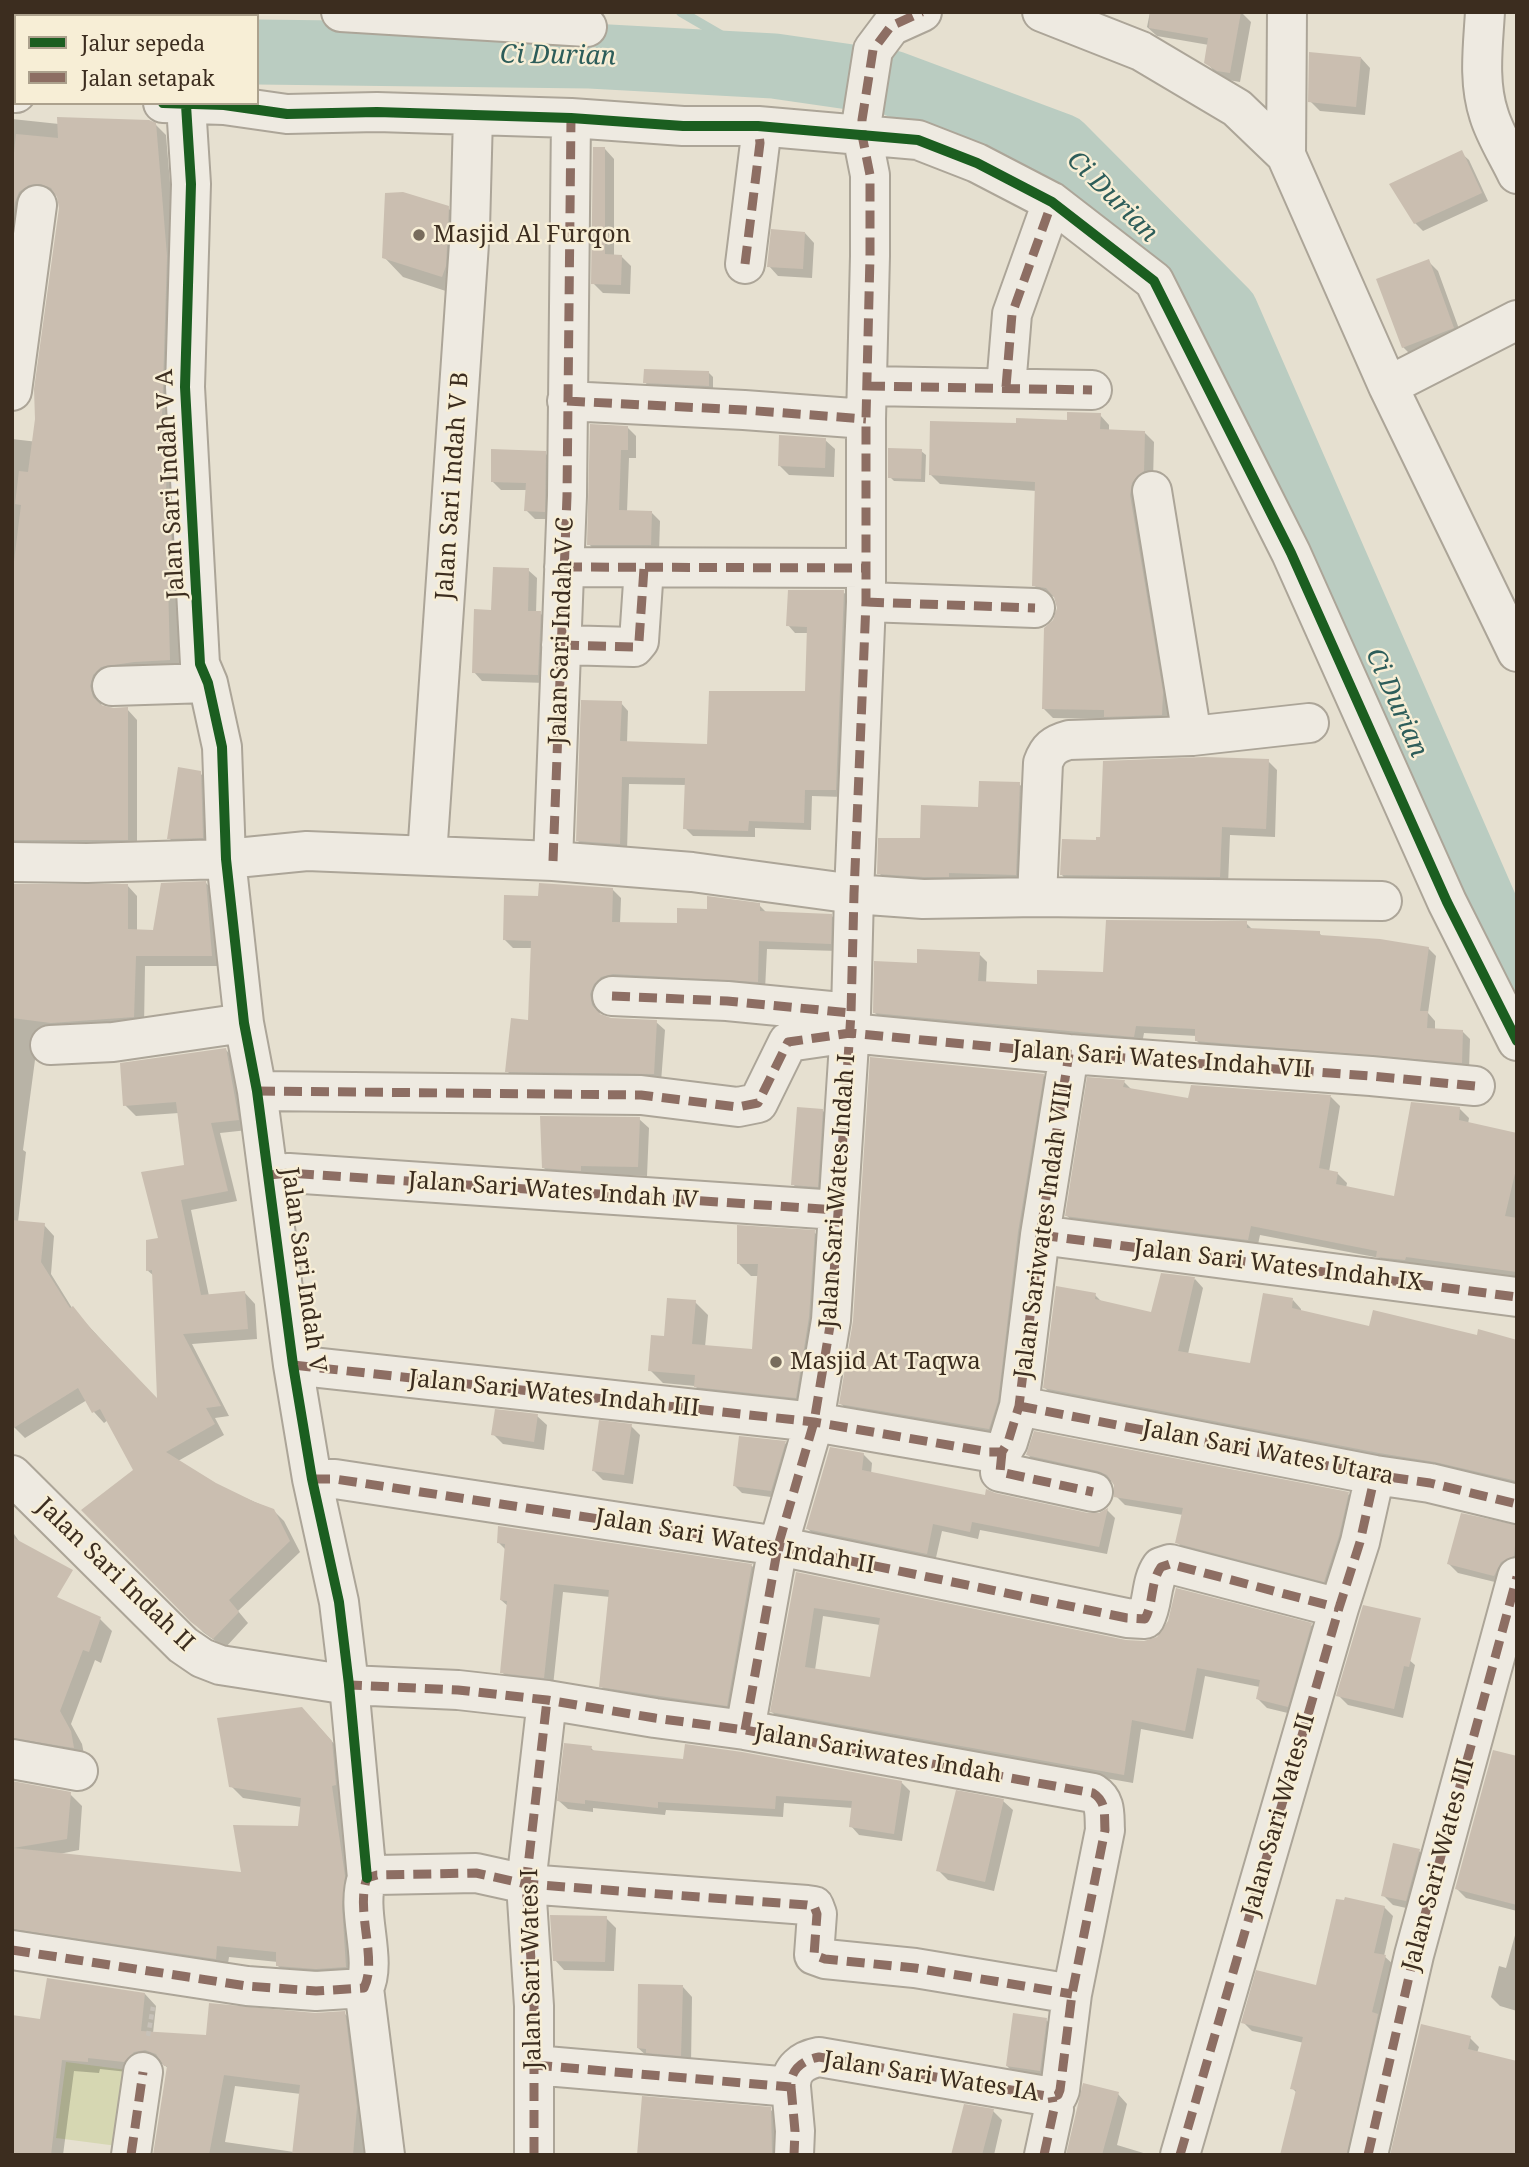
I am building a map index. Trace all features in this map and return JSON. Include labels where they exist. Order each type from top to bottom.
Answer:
[{"type":"street","points":[[341,12],[587,27]]},
{"type":"street","points":[[1042,12],[1141,51],[1237,108],[1286,155],[1388,386],[1512,631]]},
{"type":"street","points":[[1286,155],[1287,12]]},
{"type":"street","points":[[1485,12],[1482,75],[1484,96],[1489,117],[1517,174]]},
{"type":"street","points":[[862,128],[895,29]]},
{"type":"street","name":"Jalan Sari Indah V A","points":[[174,105],[191,184],[185,387],[200,664],[208,683],[222,747],[226,859]]},
{"type":"street","points":[[230,105],[288,114],[377,112],[571,118],[684,126],[862,128],[918,140],[977,163],[1052,202],[1154,281],[1291,553],[1447,902],[1517,1041]]},
{"type":"street","name":"Jalan Sari Indah V B","points":[[428,856],[470,229],[473,116]]},
{"type":"street","name":"Jalan Sari Indah V C","points":[[553,861],[565,567],[571,118]]},
{"type":"street","points":[[745,264],[760,143],[758,126]]},
{"type":"street","name":"Jalan Sari Wates Indah I","points":[[745,1730],[778,1546],[814,1422],[831,1320],[851,1023],[853,894],[866,585],[870,175],[862,128]]},
{"type":"street","points":[[1006,387],[1012,314],[1052,202]]},
{"type":"street","points":[[12,391],[37,205]]},
{"type":"street","points":[[1388,386],[1517,320]]},
{"type":"street","points":[[568,401],[744,410],[866,402],[1006,387],[1092,390]]},
{"type":"street","points":[[1152,491],[1192,736]]},
{"type":"street","points":[[565,567],[644,568],[866,585],[1035,608]]},
{"type":"street","points":[[561,645],[634,647],[639,641],[644,568]]},
{"type":"street","points":[[112,686],[208,683]]},
{"type":"street","points":[[1037,897],[1043,763],[1051,748],[1069,740],[1192,736],[1309,723]]},
{"type":"street","points":[[12,863],[226,859],[307,851],[553,861],[692,872],[853,894],[923,899],[1037,897],[1382,901]]},
{"type":"street","name":"Jalan Sari Indah V","points":[[226,859],[244,1023],[257,1091],[293,1365],[312,1479],[338,1602],[349,1685],[367,1878],[364,1885],[364,1926],[369,1978],[364,1988],[386,2155]]},
{"type":"street","points":[[612,996],[727,1001],[851,1023]]},
{"type":"street","points":[[50,1045],[113,1042],[244,1023]]},
{"type":"street","points":[[257,1091],[641,1095],[738,1107],[758,1103],[788,1042],[851,1023]]},
{"type":"street","name":"Jalan Sari Wates Indah VII","points":[[851,1023],[1069,1054],[1475,1086]]},
{"type":"street","name":"Jalan Sariwates Indah VIII","points":[[1002,1452],[1008,1442],[1019,1406],[1040,1235],[1069,1054]]},
{"type":"street","name":"Jalan Sari Wates Indah IV","points":[[269,1175],[289,1173],[837,1210]]},
{"type":"street","name":"Jalan Sari Wates Indah IX","points":[[1040,1235],[1517,1297]]},
{"type":"street","name":"Jalan Sari Wates Indah III","points":[[293,1365],[814,1422],[1002,1452]]},
{"type":"street","name":"Jalan Sari Wates Utara","points":[[1019,1406],[1375,1475],[1430,1483],[1517,1504]]},
{"type":"street","points":[[1002,1452],[1000,1472],[1093,1492]]},
{"type":"street","name":"Jalan Sari Indah II","points":[[12,1475],[183,1646],[201,1658],[220,1665],[349,1685]]},
{"type":"street","name":"Jalan Sari Wates II","points":[[1180,2155],[1360,1542],[1375,1475]]},
{"type":"street","name":"Jalan Sari Wates Indah II","points":[[312,1479],[349,1481],[778,1546],[1127,1618],[1145,1619],[1150,1609],[1154,1578],[1161,1567],[1170,1564],[1339,1608]]},
{"type":"street","name":"Jalan Sari Wates III","points":[[1368,2155],[1414,1955],[1517,1577]]},
{"type":"street","name":"Jalan Sariwates Indah","points":[[349,1685],[457,1690],[547,1700],[745,1730],[1093,1793],[1100,1798],[1104,1807],[1105,1830],[1072,1994],[1060,2090],[1058,2095],[1052,2096],[1054,2109],[1044,2155]]},
{"type":"street","name":"Jalan Sari Wates I","points":[[534,2155],[534,2006],[526,1884],[547,1700]]},
{"type":"street","points":[[12,1759],[78,1771]]},
{"type":"street","points":[[367,1878],[377,1875],[476,1873],[526,1884],[814,1906],[817,1914],[814,1955],[825,1959],[915,1968],[1072,1994]]},
{"type":"street","points":[[12,1950],[247,1986],[316,1991],[364,1988]]},
{"type":"street","name":"Jalan Sari Wates IA","points":[[534,2065],[791,2087],[790,2078],[797,2068],[806,2060],[819,2057],[1052,2096]]},
{"type":"street","points":[[131,2155],[143,2072]]},
{"type":"street","points":[[791,2087],[794,2155]]},
{"type":"path","points":[[143,2072],[158,1971]]},
{"type":"green space","points":[[66,2062],[135,2071],[125,2147],[56,2138]]},
{"type":"building","points":[[1150,12],[1241,12],[1230,73],[1217,71],[1204,63],[1208,38],[1149,28]]},
{"type":"building","points":[[1309,52],[1361,57],[1356,107],[1308,102]]},
{"type":"building","points":[[57,117],[149,120],[156,123],[167,256],[161,449],[167,450],[166,499],[169,499],[174,583],[168,583],[170,660],[101,667],[93,675],[90,686],[93,697],[101,705],[113,708],[128,707],[128,840],[12,840],[12,578],[21,505],[15,504],[19,471],[28,472],[35,419],[34,389],[59,208],[57,197],[51,188],[41,184],[29,185],[19,192],[12,225],[12,172],[16,134],[58,138]]},
{"type":"building","points":[[593,147],[605,147],[605,254],[622,255],[621,285],[591,284]]},
{"type":"building","points":[[1462,150],[1482,193],[1414,224],[1389,184]]},
{"type":"building","name":"Masjid Al Furqon","points":[[403,192],[449,206],[446,266],[442,277],[382,258],[385,193]]},
{"type":"building","points":[[771,229],[805,232],[803,269],[767,267]]},
{"type":"building","points":[[1429,259],[1454,328],[1402,348],[1376,279]]},
{"type":"building","points":[[644,369],[709,371],[709,386],[643,383]]},
{"type":"building","points":[[1067,412],[1101,413],[1100,429],[1145,431],[1144,471],[1132,483],[1130,495],[1163,692],[1162,715],[1104,717],[1104,710],[1042,709],[1044,628],[1053,620],[1057,608],[1054,597],[1046,588],[1032,586],[1035,482],[929,475],[930,421],[1016,423],[1016,418],[1067,420]]},
{"type":"building","points":[[590,424],[628,426],[628,450],[621,450],[619,510],[652,511],[651,545],[587,545]]},
{"type":"building","points":[[779,435],[826,438],[825,468],[778,466]]},
{"type":"building","points":[[888,448],[922,449],[921,479],[888,478]]},
{"type":"building","points":[[491,449],[546,451],[545,512],[524,511],[526,483],[491,482]]},
{"type":"building","points":[[493,567],[529,568],[528,611],[541,611],[538,675],[472,673],[474,609],[491,610]]},
{"type":"building","points":[[788,590],[844,590],[836,790],[805,790],[804,823],[749,821],[748,831],[683,829],[685,778],[622,777],[620,844],[576,841],[581,700],[622,701],[620,741],[707,744],[709,691],[805,691],[807,627],[786,626]]},
{"type":"building","points":[[1205,757],[1269,759],[1266,829],[1222,827],[1220,877],[1060,875],[1062,839],[1096,840],[1096,837],[1100,837],[1103,761]]},
{"type":"building","points":[[178,767],[201,771],[203,838],[167,839]]},
{"type":"building","points":[[979,781],[1020,782],[1016,875],[949,873],[949,877],[924,877],[877,874],[878,838],[920,838],[921,805],[978,807]]},
{"type":"building","points":[[206,881],[212,956],[136,956],[134,1017],[51,1023],[12,1018],[12,884],[128,884],[128,929],[153,930],[161,883]]},
{"type":"building","points":[[539,883],[613,888],[612,922],[677,923],[677,908],[707,909],[707,896],[760,903],[760,911],[832,914],[831,944],[759,941],[758,982],[613,974],[601,977],[590,994],[592,1005],[600,1014],[611,1018],[657,1020],[654,1074],[505,1072],[511,1018],[528,1020],[531,941],[503,940],[504,895],[538,896]]},
{"type":"building","points":[[1106,920],[1247,921],[1247,928],[1320,931],[1320,935],[1380,939],[1429,947],[1420,1011],[1428,1011],[1427,1028],[1463,1030],[1462,1063],[1195,1041],[1195,1029],[1136,1026],[1134,1037],[873,1013],[874,961],[917,963],[917,949],[980,952],[978,981],[1037,984],[1037,970],[1103,972]]},
{"type":"building","points":[[226,1048],[239,1120],[211,1123],[228,1191],[181,1200],[201,1295],[245,1291],[248,1329],[183,1334],[221,1406],[206,1408],[215,1424],[166,1452],[216,1483],[274,1509],[290,1541],[229,1600],[239,1612],[213,1639],[191,1622],[81,1510],[133,1470],[100,1409],[92,1413],[78,1388],[12,1429],[12,1220],[45,1223],[41,1262],[70,1308],[73,1306],[92,1330],[157,1398],[152,1270],[146,1271],[146,1240],[158,1238],[141,1172],[184,1165],[176,1102],[123,1106],[120,1063]]},
{"type":"building","points":[[870,1057],[1044,1074],[1018,1232],[998,1401],[989,1429],[839,1404],[853,1321]]},
{"type":"building","points":[[1087,1077],[1125,1080],[1123,1087],[1188,1098],[1191,1085],[1331,1095],[1319,1168],[1338,1172],[1336,1184],[1394,1196],[1411,1102],[1460,1107],[1459,1120],[1517,1133],[1517,1165],[1505,1216],[1517,1218],[1517,1272],[1406,1257],[1405,1260],[1376,1257],[1377,1251],[1251,1226],[1248,1240],[1065,1216]]},
{"type":"building","points":[[797,1107],[823,1109],[818,1187],[791,1185]]},
{"type":"building","points":[[540,1116],[640,1117],[638,1167],[581,1166],[581,1171],[542,1168]]},
{"type":"building","points":[[737,1225],[815,1230],[809,1317],[796,1398],[694,1387],[695,1375],[648,1371],[651,1335],[664,1336],[667,1298],[696,1300],[692,1344],[752,1349],[758,1264],[737,1264]]},
{"type":"building","points":[[1161,1273],[1195,1277],[1178,1351],[1250,1363],[1263,1293],[1293,1298],[1292,1308],[1369,1326],[1373,1310],[1477,1335],[1478,1329],[1517,1340],[1517,1481],[1435,1462],[1043,1388],[1056,1286],[1096,1293],[1095,1299],[1151,1312]]},
{"type":"building","points":[[495,1409],[538,1414],[534,1442],[491,1435]]},
{"type":"building","points":[[599,1420],[632,1424],[624,1475],[592,1471]]},
{"type":"building","points":[[1034,1431],[1349,1492],[1339,1536],[1324,1582],[1175,1543],[1183,1508],[1114,1497],[1114,1485],[1107,1475],[1026,1455]]},
{"type":"building","points":[[739,1436],[786,1441],[771,1491],[733,1486]]},
{"type":"building","points":[[830,1447],[864,1453],[862,1470],[985,1495],[986,1489],[1088,1513],[1099,1513],[1108,1508],[1099,1547],[972,1522],[970,1532],[933,1524],[927,1554],[806,1529]]},
{"type":"building","points":[[1461,1513],[1517,1525],[1514,1556],[1501,1562],[1494,1576],[1447,1564]]},
{"type":"building","points":[[498,1526],[752,1564],[727,1706],[599,1687],[609,1590],[554,1584],[544,1678],[500,1673],[507,1601],[500,1600],[505,1544],[497,1543]]},
{"type":"building","points":[[12,1537],[73,1570],[57,1597],[101,1617],[89,1652],[83,1650],[60,1711],[71,1731],[74,1748],[12,1738]]},
{"type":"building","points":[[796,1572],[1126,1640],[1144,1641],[1157,1637],[1168,1621],[1176,1588],[1312,1623],[1288,1707],[1256,1699],[1260,1680],[1197,1668],[1185,1731],[1132,1720],[1124,1775],[770,1712]],"holes":[[[814,1608],[880,1618],[870,1677],[805,1667]]]},
{"type":"building","points":[[1363,1605],[1421,1618],[1409,1667],[1404,1666],[1394,1709],[1336,1696]]},
{"type":"building","points":[[302,1707],[332,1741],[336,1785],[332,1786],[345,1876],[342,1906],[346,1967],[316,1969],[276,1966],[276,1952],[217,1946],[216,1959],[12,1929],[12,1781],[71,1792],[67,1839],[13,1848],[241,1872],[233,1825],[298,1826],[301,1798],[229,1787],[217,1718]]},
{"type":"building","points":[[564,1743],[592,1746],[591,1750],[683,1759],[685,1744],[902,1781],[894,1834],[849,1827],[852,1801],[776,1796],[775,1809],[658,1802],[658,1808],[585,1800],[585,1804],[557,1801]]},
{"type":"building","points":[[1493,1750],[1517,1756],[1517,1905],[1455,1889]]},
{"type":"building","points":[[956,1790],[1004,1799],[985,1882],[936,1871]]},
{"type":"building","points":[[1393,1843],[1420,1849],[1406,1901],[1381,1896]]},
{"type":"building","points":[[1345,1897],[1385,1906],[1374,1953],[1386,1955],[1372,2012],[1378,2014],[1347,2155],[1280,2155],[1296,2090],[1290,2089],[1303,2037],[1241,2023],[1256,1970],[1316,1985],[1336,1899],[1344,1900]]},
{"type":"building","points":[[550,1915],[607,1916],[605,1962],[553,1961]]},
{"type":"building","points":[[47,1978],[145,1993],[141,2031],[206,2035],[209,2003],[315,2013],[345,2011],[357,2107],[353,2155],[292,2155],[300,2085],[224,2075],[209,2155],[153,2155],[167,2066],[164,2066],[156,2054],[145,2050],[134,2052],[124,2062],[88,2058],[88,2062],[62,2060],[51,2155],[12,2155],[12,2015],[40,2019]]},
{"type":"building","points":[[638,1984],[683,1985],[681,2056],[646,2053],[646,2049],[637,2048]]},
{"type":"building","points":[[1013,2013],[1047,2018],[1040,2071],[1006,2066]]},
{"type":"building","points":[[1421,2024],[1471,2036],[1468,2049],[1517,2061],[1517,2155],[1390,2155]]},
{"type":"building","points":[[1083,2083],[1119,2092],[1102,2155],[1066,2155]]},
{"type":"building","points":[[642,2096],[771,2107],[772,2155],[637,2155]]},
{"type":"building","points":[[964,2104],[994,2109],[982,2155],[951,2155]]},
{"type":"waterway","points":[[681,12],[774,66]]},
{"type":"waterway","name":"Ci Durian","points":[[259,52],[590,56],[774,66],[892,83],[1061,146],[1226,312],[1517,979]]},
{"type":"marked path","points":[[745,1730],[778,1546],[814,1422],[831,1320],[851,1013],[866,602],[870,175],[862,135],[862,120],[873,50],[891,26],[922,12]]},
{"type":"marked path","points":[[553,861],[567,496],[571,118]]},
{"type":"marked path","points":[[745,264],[760,143],[758,126]]},
{"type":"marked path","points":[[1006,387],[1012,314],[1052,202]]},
{"type":"marked path","points":[[867,386],[1092,390]]},
{"type":"marked path","points":[[567,401],[866,419]]},
{"type":"marked path","points":[[564,567],[866,568]]},
{"type":"marked path","points":[[561,645],[634,647],[639,641],[644,568]]},
{"type":"marked path","points":[[866,602],[1035,608]]},
{"type":"marked path","points":[[612,996],[727,1001],[851,1013]]},
{"type":"marked path","points":[[257,1091],[641,1095],[738,1107],[758,1103],[788,1042],[850,1033],[1069,1054],[1475,1086]]},
{"type":"marked path","points":[[293,1365],[814,1422],[1002,1452],[1008,1442],[1019,1406],[1040,1235],[1069,1054]]},
{"type":"marked path","points":[[269,1175],[289,1173],[837,1210]]},
{"type":"marked path","points":[[1040,1235],[1517,1297]]},
{"type":"marked path","points":[[1019,1406],[1375,1475],[1430,1483],[1517,1504]]},
{"type":"marked path","points":[[1002,1452],[1000,1472],[1093,1492]]},
{"type":"marked path","points":[[1180,2155],[1360,1542],[1375,1475]]},
{"type":"marked path","points":[[312,1479],[335,1479],[778,1546],[1127,1618],[1145,1619],[1158,1573],[1161,1567],[1170,1564],[1339,1608]]},
{"type":"marked path","points":[[1368,2155],[1414,1955],[1517,1577]]},
{"type":"marked path","points":[[350,1690],[349,1685],[458,1690],[547,1700],[745,1730],[1093,1793],[1103,1805],[1105,1830],[1072,1994],[1060,2090],[1058,2095],[1052,2097]]},
{"type":"marked path","points":[[534,2155],[534,2006],[526,1884],[547,1700]]},
{"type":"marked path","points":[[12,1950],[247,1986],[316,1991],[364,1988],[369,1964],[363,1905],[367,1878],[377,1875],[476,1873],[526,1884],[814,1906],[817,1914],[814,1955],[825,1959],[915,1968],[1072,1994]]},
{"type":"marked path","points":[[534,2065],[791,2087],[795,2070],[808,2060],[819,2057],[1052,2097]]},
{"type":"marked path","points":[[131,2155],[143,2072]]},
{"type":"marked path","points":[[791,2087],[794,2155]]},
{"type":"marked path","points":[[1044,2155],[1054,2109],[1052,2097]]},
{"type":"cycle path","points":[[186,105],[191,184],[185,387],[200,664],[208,683],[222,747],[226,859],[244,1023],[257,1091],[293,1365],[312,1479],[339,1602],[367,1878]]},
{"type":"cycle path","points":[[224,105],[287,114],[377,112],[571,118],[683,126],[758,126],[918,140],[977,163],[1052,202],[1154,281],[1291,553],[1447,902],[1517,1041]]},
{"type":"place","name":"Masjid Al Furqon","points":[[419,235]]},
{"type":"place","name":"Masjid At Taqwa","points":[[776,1362]]}]
